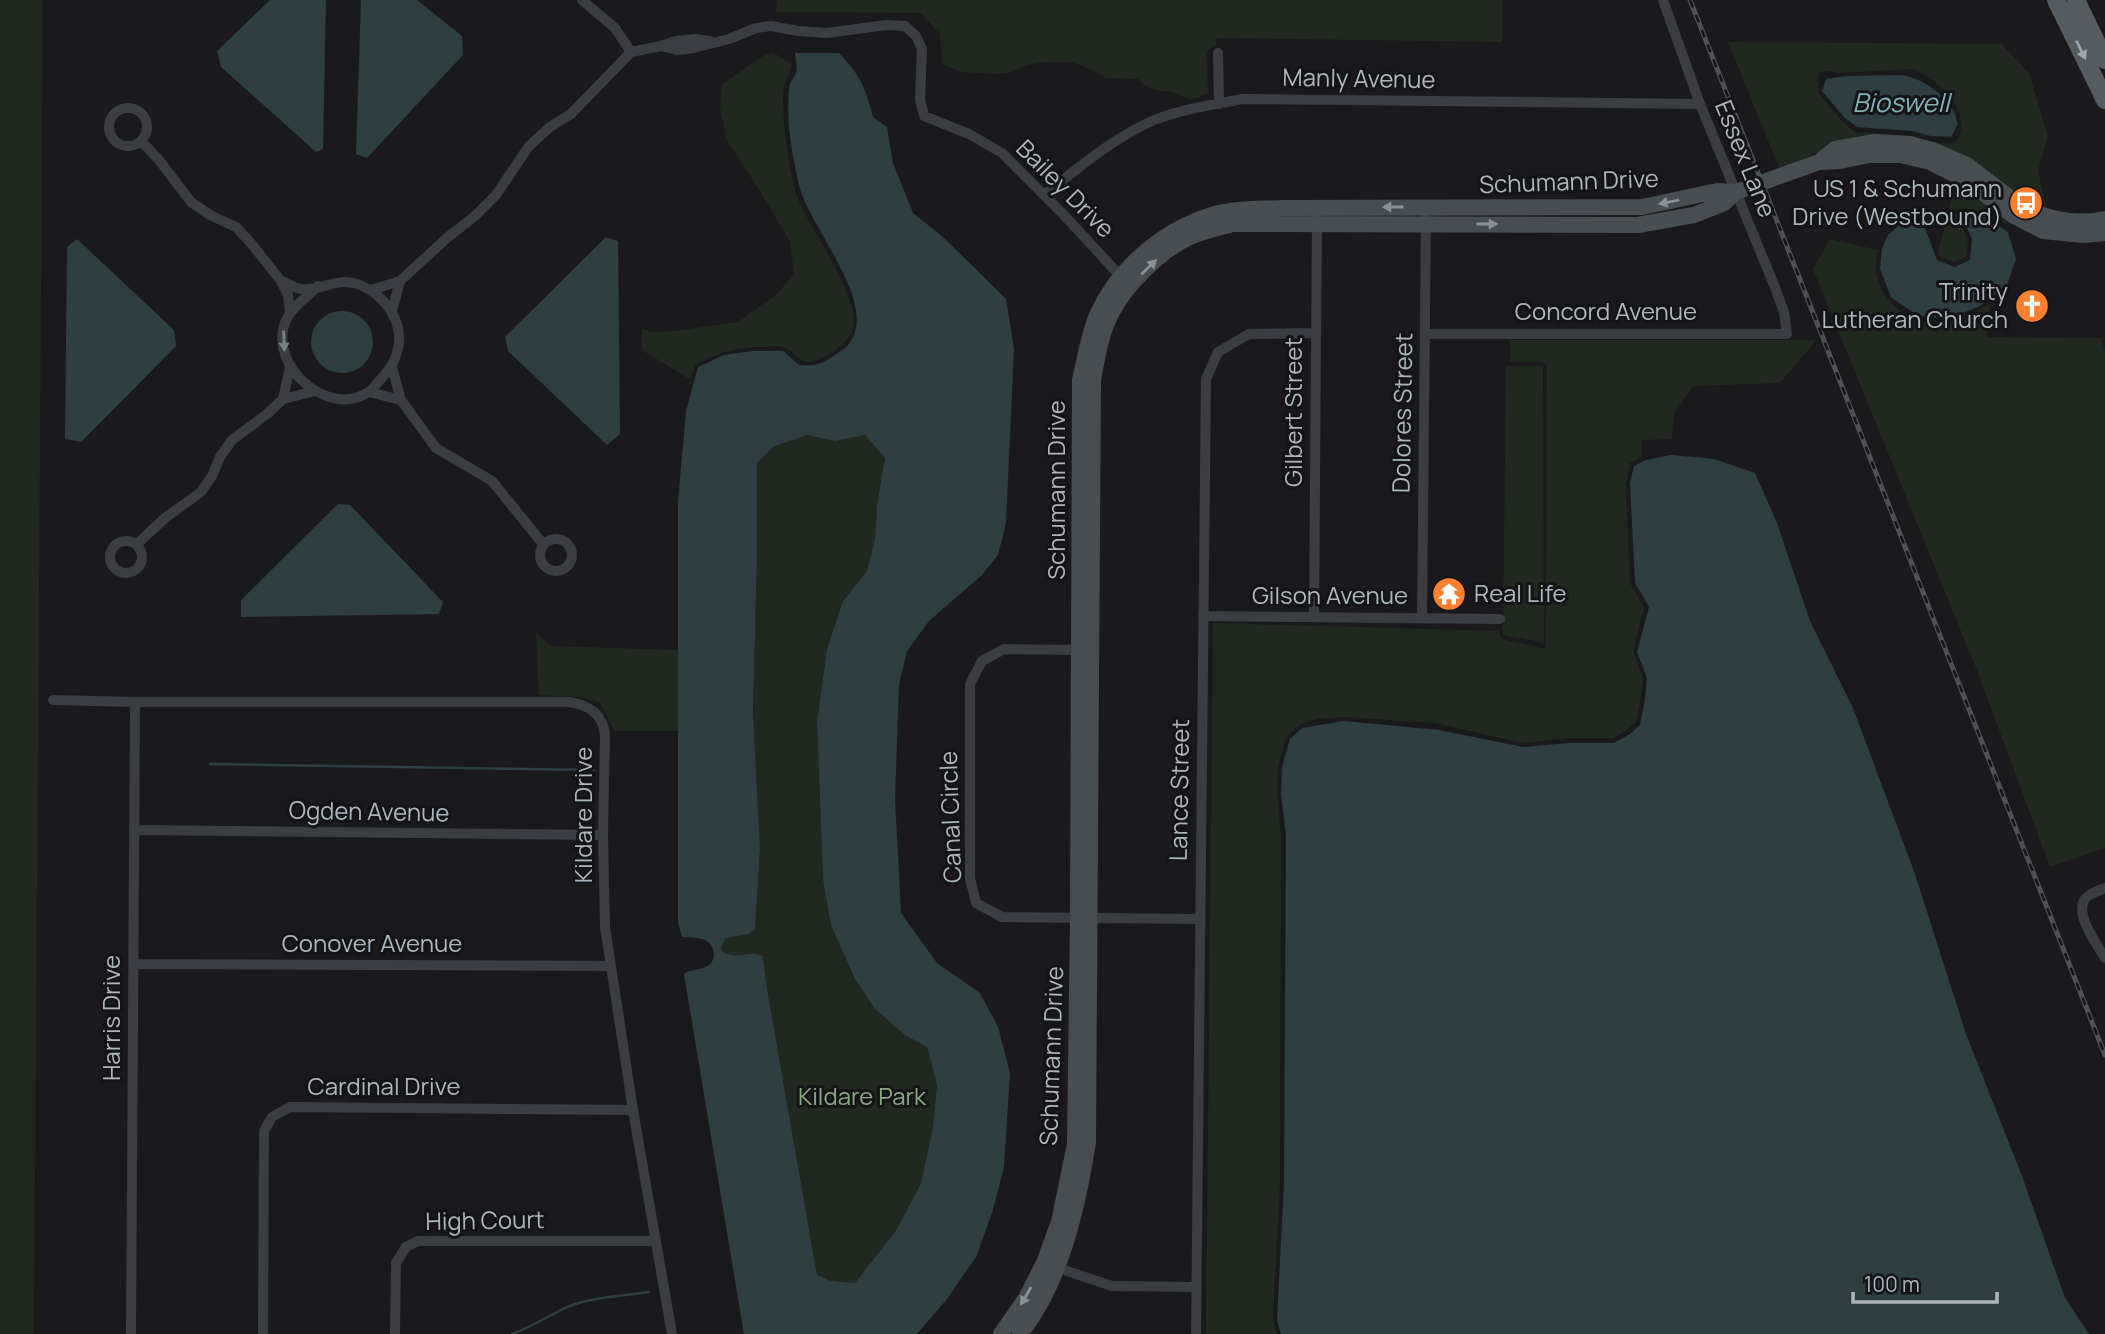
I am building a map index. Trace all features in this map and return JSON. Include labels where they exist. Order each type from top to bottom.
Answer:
[{"type":"main road","points":[[2056,0],[2105,100]]},
{"type":"main road","points":[[2076,0],[2105,60]]},
{"type":"street","points":[[371,290],[400,281],[496,195],[528,146],[550,127],[571,114],[631,52],[615,28],[582,0]]},
{"type":"street","name":"Essex Lane","points":[[1663,0],[1700,104],[1781,303],[1787,334]]},
{"type":"street","name":"Bailey Drive","points":[[631,52],[661,47],[677,50],[694,48],[729,39],[756,28],[771,26],[827,33],[886,25],[905,26],[916,36],[922,48],[920,100],[924,116],[969,134],[1002,153],[1125,281]]},
{"type":"street","points":[[1218,53],[1219,104]]},
{"type":"street","name":"Manly Avenue","points":[[1044,195],[1108,146],[1152,121],[1187,110],[1242,99],[1700,104]]},
{"type":"street","points":[[141,141],[191,202],[236,227],[281,281],[288,295],[290,313]]},
{"type":"street","name":"Schumann Drive","points":[[1819,162],[1835,149],[1875,142],[1910,144],[1935,150],[1967,165],[2031,211],[2079,222],[2105,219]]},
{"type":"street","name":"Schumann Drive","points":[[1533,216],[1638,225],[1695,215],[1724,203],[1736,192],[1819,162],[1869,155],[1902,155],[1930,162],[1966,180],[2014,216],[2043,231],[2083,235],[2105,233]]},
{"type":"street","name":"Schumann Drive","points":[[1020,1334],[1051,1266],[1075,1144],[1084,918],[1086,650],[1080,380],[1098,314],[1152,246],[1196,220],[1221,212],[1241,209],[1317,215],[1533,216],[1637,208],[1717,191],[1736,192]]},
{"type":"street","points":[[1637,208],[1638,225]]},
{"type":"street","name":"Gilbert Street","points":[[1314,617],[1317,215]]},
{"type":"street","name":"Dolores Street","points":[[1422,618],[1426,216]]},
{"type":"street","points":[[281,281],[301,289],[338,281],[356,283],[371,290],[392,311],[400,337],[397,355],[393,367],[369,392],[346,399],[330,398],[315,391],[290,367],[283,351],[283,330],[290,313],[318,286]]},
{"type":"street","points":[[392,311],[400,281]]},
{"type":"street","name":"Lance Street","points":[[1196,1334],[1206,379],[1218,352],[1250,334],[1316,333]]},
{"type":"street","name":"Concord Avenue","points":[[1425,334],[1787,334]]},
{"type":"street","points":[[283,399],[290,367]]},
{"type":"street","points":[[393,367],[401,400],[436,448],[492,481],[543,544]]},
{"type":"street","points":[[137,544],[165,518],[201,492],[232,440],[283,399],[315,391]]},
{"type":"street","points":[[369,392],[401,400]]},
{"type":"street","name":"Gilson Avenue","points":[[1203,616],[1500,620]]},
{"type":"street","name":"Canal Circle","points":[[1086,650],[1004,649],[982,662],[970,684],[970,878],[976,903],[1002,916],[1200,919]]},
{"type":"street","name":"Kildare Drive","points":[[53,700],[569,702],[584,705],[597,715],[605,730],[605,927],[672,1334]]},
{"type":"street","name":"Harris Drive","points":[[131,1334],[135,702]]},
{"type":"street","name":"Ogden Avenue","points":[[134,830],[603,835]]},
{"type":"street","points":[[2105,888],[2085,899],[2081,909],[2084,920],[2105,958]]},
{"type":"street","name":"Conover Avenue","points":[[134,964],[610,966]]},
{"type":"street","name":"Cardinal Drive","points":[[263,1334],[264,1131],[272,1117],[290,1107],[634,1110]]},
{"type":"street","name":"High Court","points":[[395,1334],[396,1264],[406,1247],[418,1241],[656,1241]]},
{"type":"street","points":[[1051,1266],[1112,1286],[1196,1287]]},
{"type":"street","name":"Schumann Drive","points":[[1001,1334],[1051,1266]]},
{"type":"green space","points":[[0,0],[43,0],[34,1334],[0,1334]]},
{"type":"green space","points":[[777,0],[1502,0],[1502,42],[1217,38],[1216,46],[1207,53],[1208,93],[1190,100],[1173,92],[1147,87],[1138,79],[1105,78],[1102,74],[1072,62],[1026,65],[1012,72],[998,74],[962,72],[942,64],[940,34],[921,13],[776,12]]},
{"type":"green space","points":[[1728,42],[2001,44],[2029,73],[2048,136],[2038,171],[2047,211],[2024,202],[1960,156],[1823,150],[1780,170]],"holes":[[[1914,69],[1947,93],[1958,109],[1961,128],[1954,143],[1940,143],[1911,136],[1855,132],[1841,120],[1818,92],[1819,73],[1827,71],[1840,73]]]},
{"type":"green space","points":[[773,52],[792,65],[784,85],[783,109],[794,186],[803,209],[843,283],[854,318],[852,331],[839,348],[813,362],[803,361],[781,346],[738,349],[696,364],[691,377],[688,378],[642,350],[642,329],[653,332],[675,331],[738,322],[777,294],[794,273],[790,242],[726,139],[720,107],[722,84]]},
{"type":"green space","points":[[1956,180],[2006,220],[2007,225],[1983,211],[1961,214],[1959,219],[1968,241],[1966,257],[1955,262],[1940,257],[1938,252]]},
{"type":"green space","points":[[1830,239],[1878,250],[1876,269],[1880,285],[1893,305],[1912,318],[1924,322],[1955,322],[1990,304],[1987,337],[2101,338],[2105,352],[2105,848],[2050,867],[1978,673],[1813,269]]},
{"type":"green space","points":[[1510,340],[1817,340],[1780,383],[1693,386],[1674,414],[1672,439],[1642,440],[1642,457],[1630,463],[1626,483],[1630,583],[1644,608],[1633,651],[1643,679],[1641,698],[1636,722],[1627,730],[1613,738],[1568,738],[1523,743],[1435,723],[1344,717],[1316,719],[1299,725],[1286,737],[1278,767],[1277,795],[1281,835],[1280,1181],[1273,1321],[1277,1334],[1206,1334],[1213,623],[1499,631],[1501,639],[1546,647],[1547,366],[1543,362],[1510,362]]},
{"type":"green space","points":[[1506,366],[1543,366],[1544,643],[1503,635]]},
{"type":"green space","name":"Kildare Park","points":[[807,435],[835,441],[865,435],[885,457],[877,505],[875,539],[867,571],[843,601],[827,649],[817,721],[823,879],[905,1035],[927,1047],[937,1085],[933,1127],[921,1183],[897,1229],[855,1283],[831,1281],[817,1275],[763,956],[730,956],[721,951],[726,938],[749,934],[755,929],[760,849],[753,711],[757,463],[773,447]]},
{"type":"green space","points":[[536,633],[551,646],[678,650],[678,731],[614,731],[600,702],[580,697],[539,695]]},
{"type":"water","points":[[270,0],[326,0],[323,149],[316,152],[221,67],[217,51]]},
{"type":"water","points":[[361,0],[417,0],[462,36],[463,55],[367,158],[356,154]]},
{"type":"water","points":[[795,53],[839,53],[852,68],[865,90],[873,117],[887,127],[893,163],[913,213],[943,237],[1006,299],[1014,349],[1006,523],[998,555],[982,575],[929,621],[907,651],[899,685],[895,799],[901,913],[937,963],[980,993],[998,1027],[1010,1073],[1004,1167],[992,1213],[976,1257],[947,1299],[917,1334],[744,1334],[684,974],[707,966],[712,961],[714,951],[705,940],[682,937],[678,923],[678,501],[686,411],[698,367],[724,355],[753,351],[783,351],[799,365],[820,364],[838,353],[853,338],[857,318],[853,296],[843,272],[799,185],[788,114],[789,86],[797,70]],"holes":[[[807,435],[835,441],[865,435],[885,458],[877,505],[875,539],[867,571],[843,601],[827,649],[817,721],[823,879],[831,925],[855,979],[875,1009],[905,1035],[927,1047],[937,1085],[933,1127],[921,1183],[897,1229],[855,1283],[831,1281],[817,1275],[763,956],[727,954],[721,947],[726,938],[749,934],[755,929],[760,849],[753,711],[757,463],[773,447]]]},
{"type":"water","name":"Bioswell","points":[[1901,75],[1922,82],[1948,102],[1958,124],[1951,137],[1857,127],[1844,117],[1822,91],[1826,79]]},
{"type":"water","points":[[1982,216],[2008,232],[2016,259],[2007,285],[1980,306],[1951,318],[1918,316],[1891,297],[1880,269],[1882,248],[1888,235],[1903,222],[1925,228],[1937,260],[1955,267],[1970,260],[1972,240],[1963,218]]},
{"type":"water","points":[[606,237],[618,241],[620,434],[607,445],[508,351],[505,337]]},
{"type":"water","points":[[77,239],[174,330],[176,346],[81,442],[65,439],[67,247]]},
{"type":"water","points":[[342,311],[364,320],[373,342],[364,364],[342,373],[320,364],[311,342],[320,320]]},
{"type":"water","points":[[1671,455],[1714,459],[1755,473],[1777,523],[1810,621],[1853,708],[1915,874],[1966,1034],[2022,1176],[2065,1298],[2089,1334],[1281,1334],[1277,1321],[1284,1182],[1286,835],[1281,794],[1282,767],[1290,739],[1302,728],[1344,721],[1439,730],[1523,747],[1614,743],[1630,734],[1640,725],[1645,699],[1647,678],[1637,652],[1649,607],[1635,583],[1630,483],[1634,466],[1646,460]]},
{"type":"water","points":[[338,504],[350,505],[443,602],[439,614],[241,617],[241,600]]},
{"type":"waterway","points":[[210,764],[594,770]]},
{"type":"waterway","points":[[512,1334],[567,1307],[597,1299],[649,1292]]},
{"type":"railway","points":[[1690,0],[2105,1055]]},
{"type":"place","name":"US 1 & Schumann Drive (Westbound)","points":[[2026,203]]},
{"type":"place","name":"Trinity Lutheran Church","points":[[2032,306]]},
{"type":"place","name":"Real Life","points":[[1449,594]]}]
